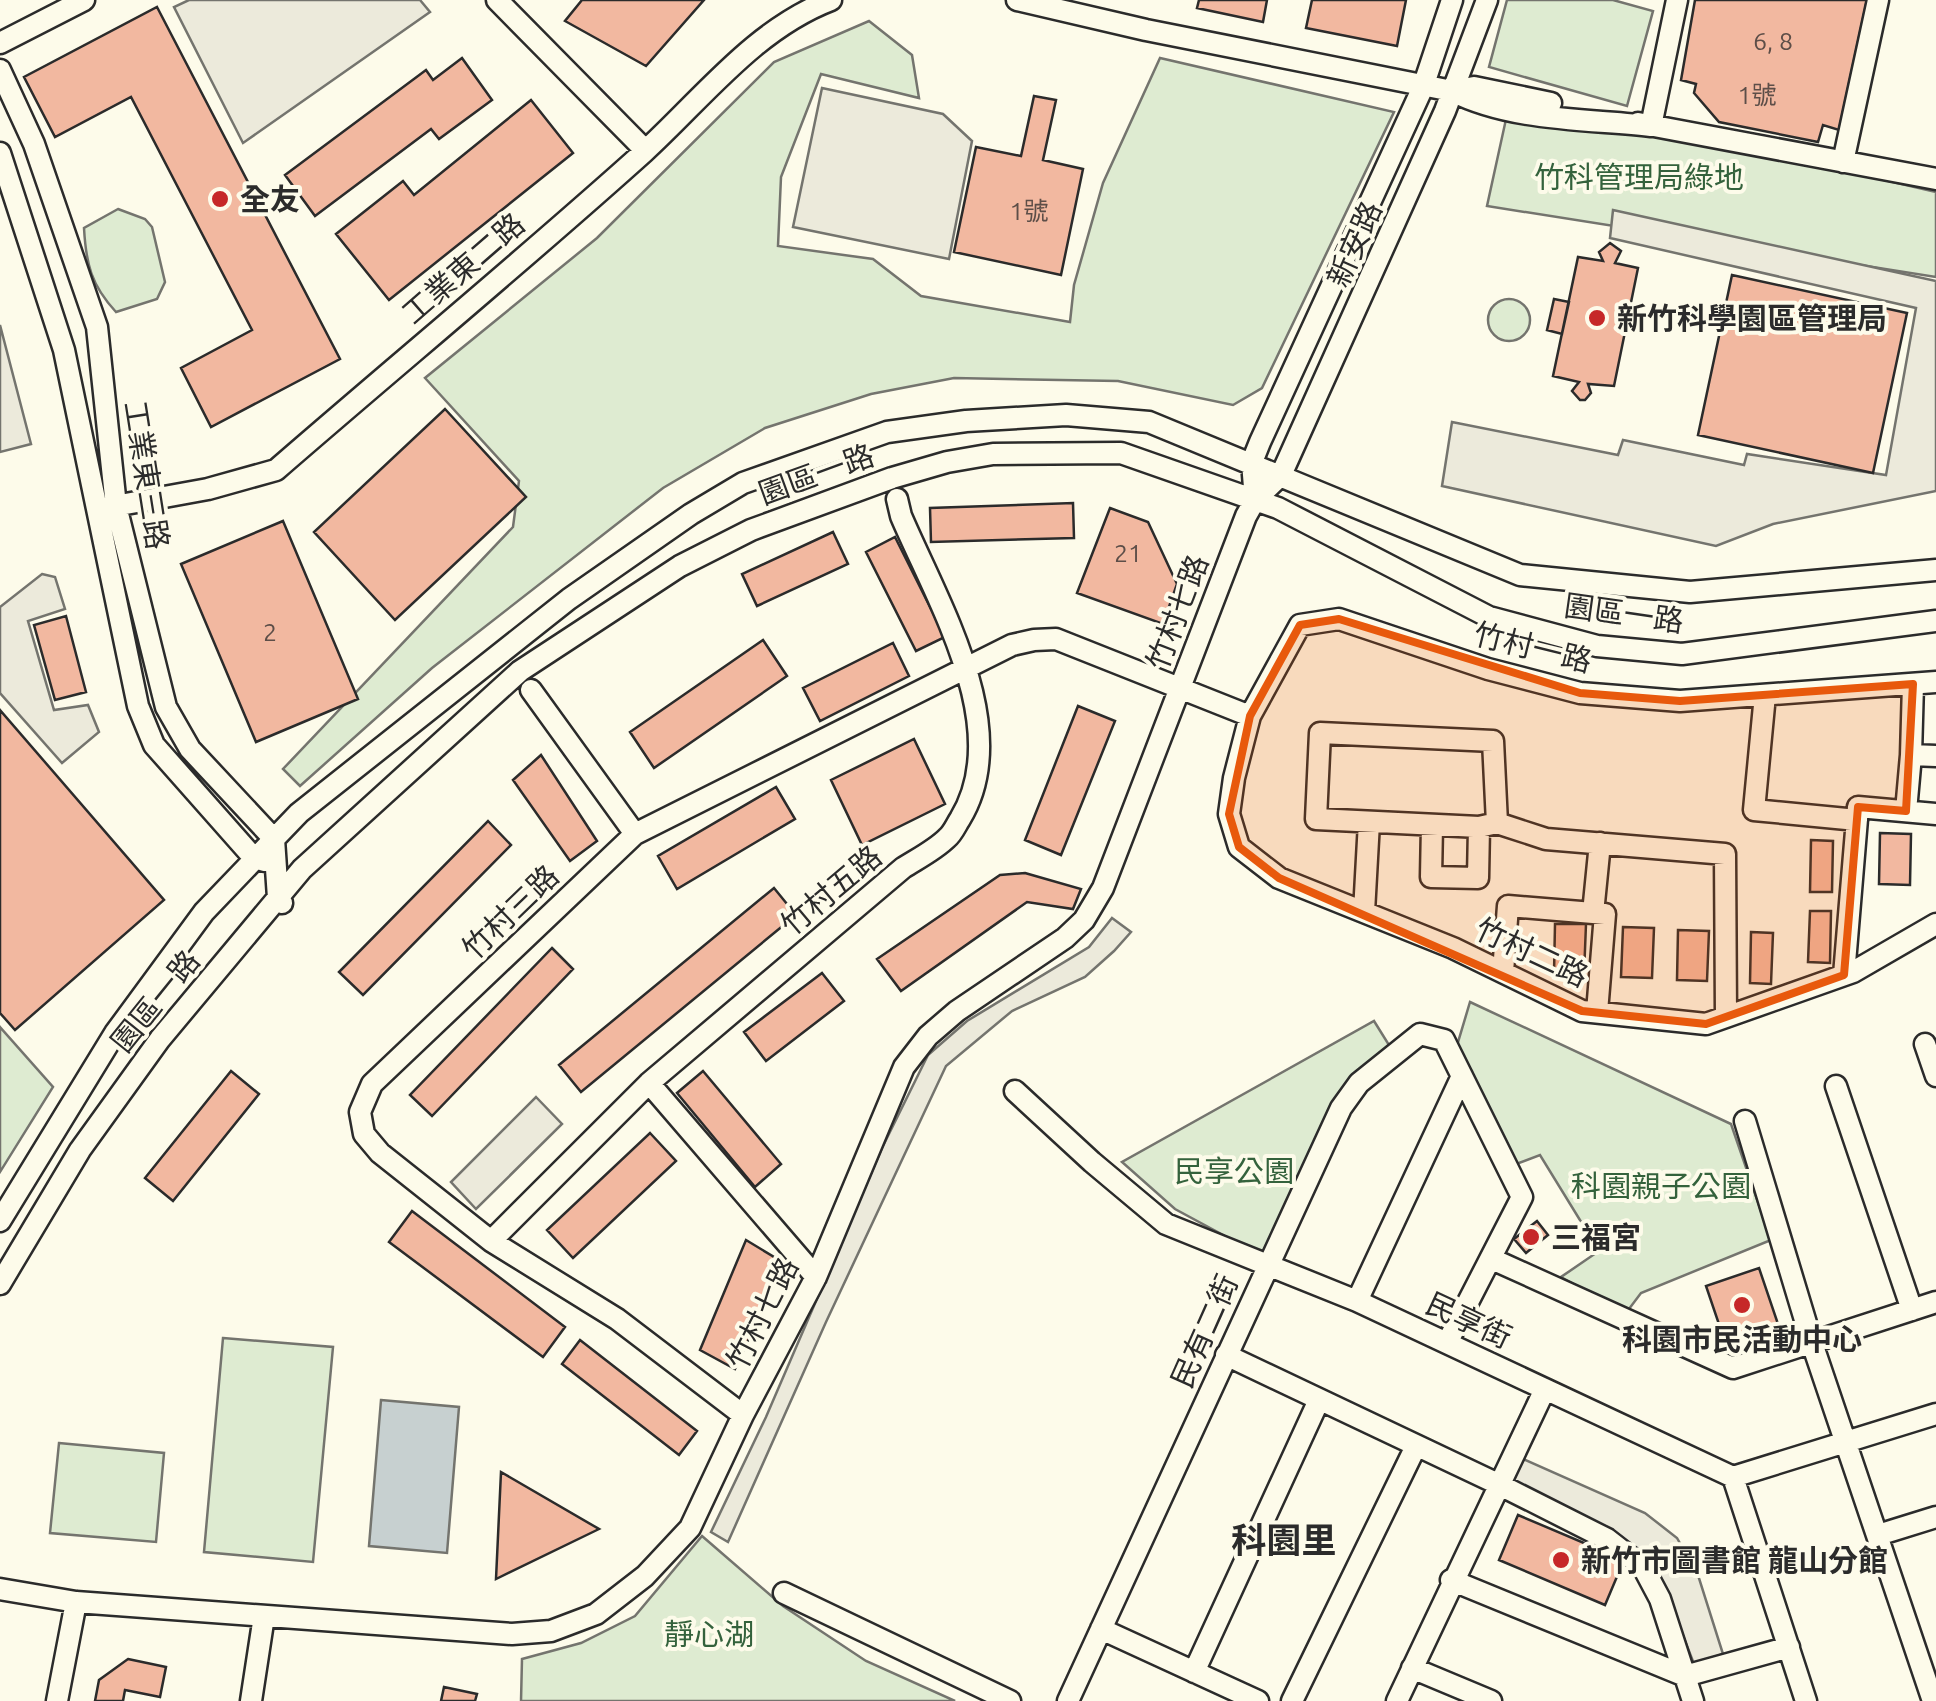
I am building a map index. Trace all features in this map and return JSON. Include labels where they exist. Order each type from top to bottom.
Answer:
[{"type":"street","points":[[0,43],[84,0]]},
{"type":"street","points":[[497,0],[645,150]]},
{"type":"street","name":"工業東二路","points":[[107,507],[208,490],[276,470],[645,150],[767,34],[831,0]]},
{"type":"street","points":[[1017,0],[1423,87],[1452,91],[1474,87],[1652,126],[1936,179]]},
{"type":"street","name":"新安路","points":[[1251,508],[1252,462],[1423,87],[1452,0]]},
{"type":"street","name":"新安路","points":[[1251,508],[1282,475],[1452,91],[1487,0]]},
{"type":"street","points":[[1652,126],[1677,0]]},
{"type":"street","points":[[1843,162],[1878,0]]},
{"type":"street","name":"工業東三路","points":[[0,70],[34,144],[97,327],[107,507],[138,706],[154,745],[254,858]]},
{"type":"street","name":"工業東三路","points":[[0,153],[10,217],[64,350],[166,707],[187,744],[274,838]]},
{"type":"street","name":"園區一路","points":[[0,1221],[115,1033],[204,912],[300,813],[570,599],[691,514],[743,482],[887,432],[966,420],[1066,415],[1149,422],[1520,575],[1690,592],[1936,570]]},
{"type":"street","name":"園區一路","points":[[0,1284],[80,1150],[160,1039],[312,869],[520,671],[680,566],[752,530],[892,478],[993,454],[1121,453],[1490,617],[1597,646],[1682,654],[1936,622]]},
{"type":"street","name":"竹村五路","points":[[491,1240],[650,1083],[903,868],[949,837],[972,799],[980,764],[979,726],[967,669],[901,516],[897,498]]},
{"type":"street","name":"竹村七路","points":[[0,1590],[76,1602],[512,1634],[551,1632],[625,1594],[660,1563],[690,1528],[743,1415],[816,1277],[904,1067],[928,1036],[957,1011],[1065,938],[1084,920],[1103,888],[1251,508]]},
{"type":"street","name":"竹村一路","points":[[1250,716],[1300,625],[1339,619],[1488,670],[1580,693],[1680,701],[1936,682]]},
{"type":"street","name":"竹村三路","points":[[743,1415],[617,1319],[491,1240],[380,1154],[364,1134],[360,1112],[372,1084],[634,834],[1012,646],[1056,639],[1180,688]]},
{"type":"street","points":[[1906,811],[1913,684]]},
{"type":"street","points":[[1180,688],[1250,716]]},
{"type":"street","points":[[530,690],[634,834]]},
{"type":"street","points":[[1764,695],[1754,810],[1856,820]]},
{"type":"street","name":"竹村二路","points":[[1250,716],[1229,814],[1239,847],[1279,878],[1453,948],[1582,1011],[1706,1024],[1844,975],[1936,924]]},
{"type":"street","points":[[1432,825],[1431,877],[1478,878],[1488,825],[1494,741],[1320,733],[1316,820],[1488,825],[1546,839],[1724,854],[1726,1017]]},
{"type":"street","points":[[170,763],[187,744]]},
{"type":"street","points":[[1911,755],[1936,756]]},
{"type":"street","points":[[1844,975],[1858,808],[1936,814]]},
{"type":"street","points":[[1364,912],[1369,822]]},
{"type":"street","points":[[274,838],[282,903]]},
{"type":"street","points":[[1593,913],[1600,844]]},
{"type":"street","points":[[254,858],[312,869]]},
{"type":"street","points":[[1502,972],[1508,906],[1605,914],[1597,1012]]},
{"type":"street","name":"民有二街","points":[[1068,1701],[1341,1108],[1359,1082],[1420,1034],[1444,1040],[1462,1076]]},
{"type":"street","points":[[1926,1044],[1936,1076]]},
{"type":"street","points":[[1446,1343],[1522,1197],[1462,1076]]},
{"type":"street","points":[[1357,1301],[1462,1076]]},
{"type":"street","points":[[650,1083],[816,1277]]},
{"type":"street","points":[[1836,1086],[1912,1310]]},
{"type":"street","name":"民享街","points":[[1015,1090],[1166,1224],[1357,1301],[1734,1477]]},
{"type":"street","points":[[1744,1121],[1812,1343],[1933,1701]]},
{"type":"street","points":[[1492,1259],[1733,1368],[1936,1302]]},
{"type":"street","points":[[1226,1355],[1608,1539],[1643,1567],[1660,1599],[1693,1701]]},
{"type":"street","points":[[1397,1701],[1544,1388]]},
{"type":"street","points":[[1194,1672],[1319,1400]]},
{"type":"street","points":[[1806,1701],[1734,1477],[1936,1414]]},
{"type":"street","points":[[1292,1701],[1416,1446]]},
{"type":"street","points":[[1878,1536],[1936,1517]]},
{"type":"street","points":[[1452,1580],[1684,1676],[1789,1648]]},
{"type":"street","points":[[784,1593],[1010,1701]]},
{"type":"street","points":[[57,1701],[76,1602]]},
{"type":"street","points":[[252,1701],[264,1616]]},
{"type":"street","points":[[1101,1629],[1258,1701]]},
{"type":"street","points":[[1412,1668],[1491,1701]]},
{"type":"highlighted area","points":[[1339,619],[1580,693],[1680,701],[1913,684],[1906,811],[1858,807],[1844,975],[1706,1024],[1582,1011],[1279,878],[1239,847],[1229,814],[1250,716],[1300,625]]},
{"type":"green space","points":[[1507,0],[1613,0],[1653,11],[1627,106],[1489,67]]},
{"type":"green space","points":[[869,21],[912,55],[919,98],[821,74],[781,177],[778,246],[873,259],[921,296],[1070,322],[1074,285],[1103,183],[1160,58],[1394,112],[1262,388],[1233,405],[1118,381],[954,378],[871,394],[765,428],[663,488],[432,668],[300,786],[283,769],[513,527],[519,481],[425,378],[597,238],[774,62]]},
{"type":"green space","name":"竹科管理局綠地","points":[[1508,110],[1651,126],[1936,192],[1936,277],[1487,206]]},
{"type":"green space","points":[[118,209],[145,219],[152,227],[165,282],[157,299],[116,312],[91,273],[84,228]]},
{"type":"green space","points":[[1509,299],[1524,305],[1530,320],[1524,335],[1509,341],[1494,335],[1488,320],[1494,305]]},
{"type":"green space","name":"科園親子公園","points":[[1470,1002],[1731,1124],[1771,1240],[1641,1293],[1626,1313],[1561,1277],[1599,1251],[1540,1155],[1511,1166],[1456,1049]]},
{"type":"green space","name":"民享公園","points":[[1374,1021],[1389,1045],[1359,1074],[1264,1257],[1175,1209],[1122,1162]]},
{"type":"green space","points":[[0,1027],[53,1087],[0,1172]]},
{"type":"green space","points":[[223,1338],[333,1347],[313,1562],[204,1552]]},
{"type":"green space","points":[[59,1443],[164,1453],[156,1542],[50,1533]]},
{"type":"green space","name":"靜心湖","points":[[702,1536],[783,1606],[866,1661],[955,1701],[521,1701],[522,1659],[581,1643],[635,1616]]},
{"type":"shaded area","points":[[189,0],[420,0],[430,12],[243,143],[174,7]]},
{"type":"shaded area","points":[[822,88],[943,114],[972,141],[949,259],[793,227]]},
{"type":"shaded area","points":[[1613,210],[1936,281],[1936,491],[1773,524],[1716,546],[1442,486],[1452,422],[1618,455],[1623,440],[1744,465],[1747,454],[1886,475],[1916,308],[1610,238]]},
{"type":"shaded area","points":[[0,325],[31,444],[0,452]]},
{"type":"shaded area","points":[[42,574],[55,577],[65,609],[28,621],[54,710],[88,705],[99,732],[62,763],[0,693],[0,607]]},
{"type":"shaded area","points":[[1112,918],[1131,932],[1085,977],[1012,1011],[946,1066],[728,1542],[711,1532],[766,1417],[882,1148],[928,1055],[967,1021],[1089,947]]},
{"type":"shaded area","points":[[536,1097],[562,1124],[476,1209],[451,1182]]},
{"type":"shaded area","points":[[381,1400],[459,1407],[447,1553],[369,1546]]},
{"type":"shaded area","points":[[1523,1459],[1645,1513],[1677,1538],[1698,1575],[1723,1654],[1694,1664],[1653,1558],[1611,1531],[1511,1482]]},
{"type":"building","points":[[582,0],[704,0],[646,66],[565,21]]},
{"type":"building","points":[[1199,0],[1267,0],[1263,22],[1197,8]]},
{"type":"building","points":[[1312,0],[1406,0],[1397,46],[1306,28]]},
{"type":"building","points":[[1695,0],[1867,0],[1839,130],[1823,125],[1818,142],[1719,122],[1694,93],[1696,84],[1681,80]]},
{"type":"building","name":"全友","points":[[157,7],[340,359],[211,427],[181,368],[252,330],[131,97],[55,137],[24,77]]},
{"type":"building","points":[[462,58],[492,100],[439,139],[431,129],[315,216],[285,175],[426,70],[433,80]]},
{"type":"building","points":[[1034,96],[1056,100],[1043,160],[1083,169],[1061,275],[954,252],[976,147],[1021,156]]},
{"type":"building","points":[[531,100],[573,153],[389,300],[336,234],[403,181],[414,195]]},
{"type":"building","name":"新竹科學園區管理局","points":[[1610,243],[1621,251],[1615,263],[1638,268],[1614,386],[1588,384],[1591,393],[1580,400],[1572,391],[1579,382],[1553,376],[1578,257],[1603,261],[1599,252]]},
{"type":"building","points":[[1732,275],[1907,313],[1873,473],[1698,435]]},
{"type":"building","points":[[1554,299],[1569,302],[1562,334],[1547,330]]},
{"type":"building","points":[[445,409],[526,497],[395,620],[314,532]]},
{"type":"building","points":[[1073,503],[1074,538],[931,542],[930,508]]},
{"type":"building","points":[[1110,508],[1148,522],[1177,584],[1163,624],[1077,593]]},
{"type":"building","points":[[283,521],[358,699],[256,742],[181,564]]},
{"type":"building","points":[[833,532],[848,564],[757,606],[742,574]]},
{"type":"building","points":[[895,537],[945,637],[916,651],[866,552]]},
{"type":"building","points":[[66,616],[86,692],[55,700],[34,625]]},
{"type":"building","points":[[763,640],[787,676],[654,768],[630,732]]},
{"type":"building","points":[[893,643],[909,676],[820,721],[803,688]]},
{"type":"building","points":[[1078,706],[1115,721],[1061,855],[1025,840]]},
{"type":"building","points":[[0,710],[164,900],[15,1030],[0,1013]]},
{"type":"building","points":[[914,739],[945,804],[862,845],[831,780]]},
{"type":"building","points":[[541,755],[597,841],[570,861],[513,780]]},
{"type":"building","points":[[776,787],[795,819],[677,889],[658,856]]},
{"type":"building","points":[[488,821],[511,845],[363,995],[339,972]]},
{"type":"building","points":[[1880,833],[1911,834],[1910,885],[1879,884]]},
{"type":"building","points":[[1811,840],[1833,841],[1832,892],[1810,892]]},
{"type":"building","points":[[1025,873],[1081,889],[1073,909],[1027,902],[901,991],[877,959],[1000,875]]},
{"type":"building","points":[[774,888],[796,915],[581,1092],[559,1065]]},
{"type":"building","points":[[1810,911],[1831,911],[1830,963],[1808,962]]},
{"type":"building","points":[[1555,924],[1586,924],[1584,975],[1554,974]]},
{"type":"building","points":[[1623,927],[1654,928],[1652,978],[1621,977]]},
{"type":"building","points":[[1678,930],[1709,931],[1707,981],[1677,980]]},
{"type":"building","points":[[1751,932],[1773,933],[1771,984],[1750,983]]},
{"type":"building","points":[[552,948],[573,969],[432,1116],[410,1095]]},
{"type":"building","points":[[822,973],[844,1001],[766,1061],[744,1032]]},
{"type":"building","points":[[231,1071],[259,1094],[173,1201],[145,1178]]},
{"type":"building","points":[[703,1071],[781,1164],[755,1187],[677,1093]]},
{"type":"building","points":[[650,1133],[676,1161],[573,1258],[547,1230]]},
{"type":"building","points":[[412,1211],[565,1327],[543,1357],[389,1242]]},
{"type":"building","name":"三福宮","points":[[1537,1221],[1548,1235],[1526,1253],[1514,1239]]},
{"type":"building","points":[[746,1240],[784,1263],[735,1369],[700,1350]]},
{"type":"building","name":"科園市民活動中心","points":[[1759,1268],[1778,1324],[1725,1342],[1706,1286]]},
{"type":"building","points":[[580,1340],[697,1431],[679,1455],[562,1364]]},
{"type":"building","points":[[501,1472],[599,1529],[496,1579]]},
{"type":"building","name":"新竹市圖書館 龍山分館","points":[[1518,1515],[1624,1560],[1605,1605],[1499,1560]]},
{"type":"building","points":[[128,1659],[166,1667],[160,1697],[125,1690],[123,1701],[95,1701],[99,1680]]},
{"type":"building","points":[[444,1687],[477,1694],[475,1701],[441,1701]]},
{"type":"place","name":"全友","points":[[220,199]]},
{"type":"place","name":"新竹科學園區管理局","points":[[1597,318]]},
{"type":"place","name":"三福宮","points":[[1531,1237]]},
{"type":"place","name":"科園市民活動中心","points":[[1742,1305]]},
{"type":"place","name":"新竹市圖書館 龍山分館","points":[[1561,1560]]},
{"type":"district","name":"科園里","points":[[1284,1540]]}]
